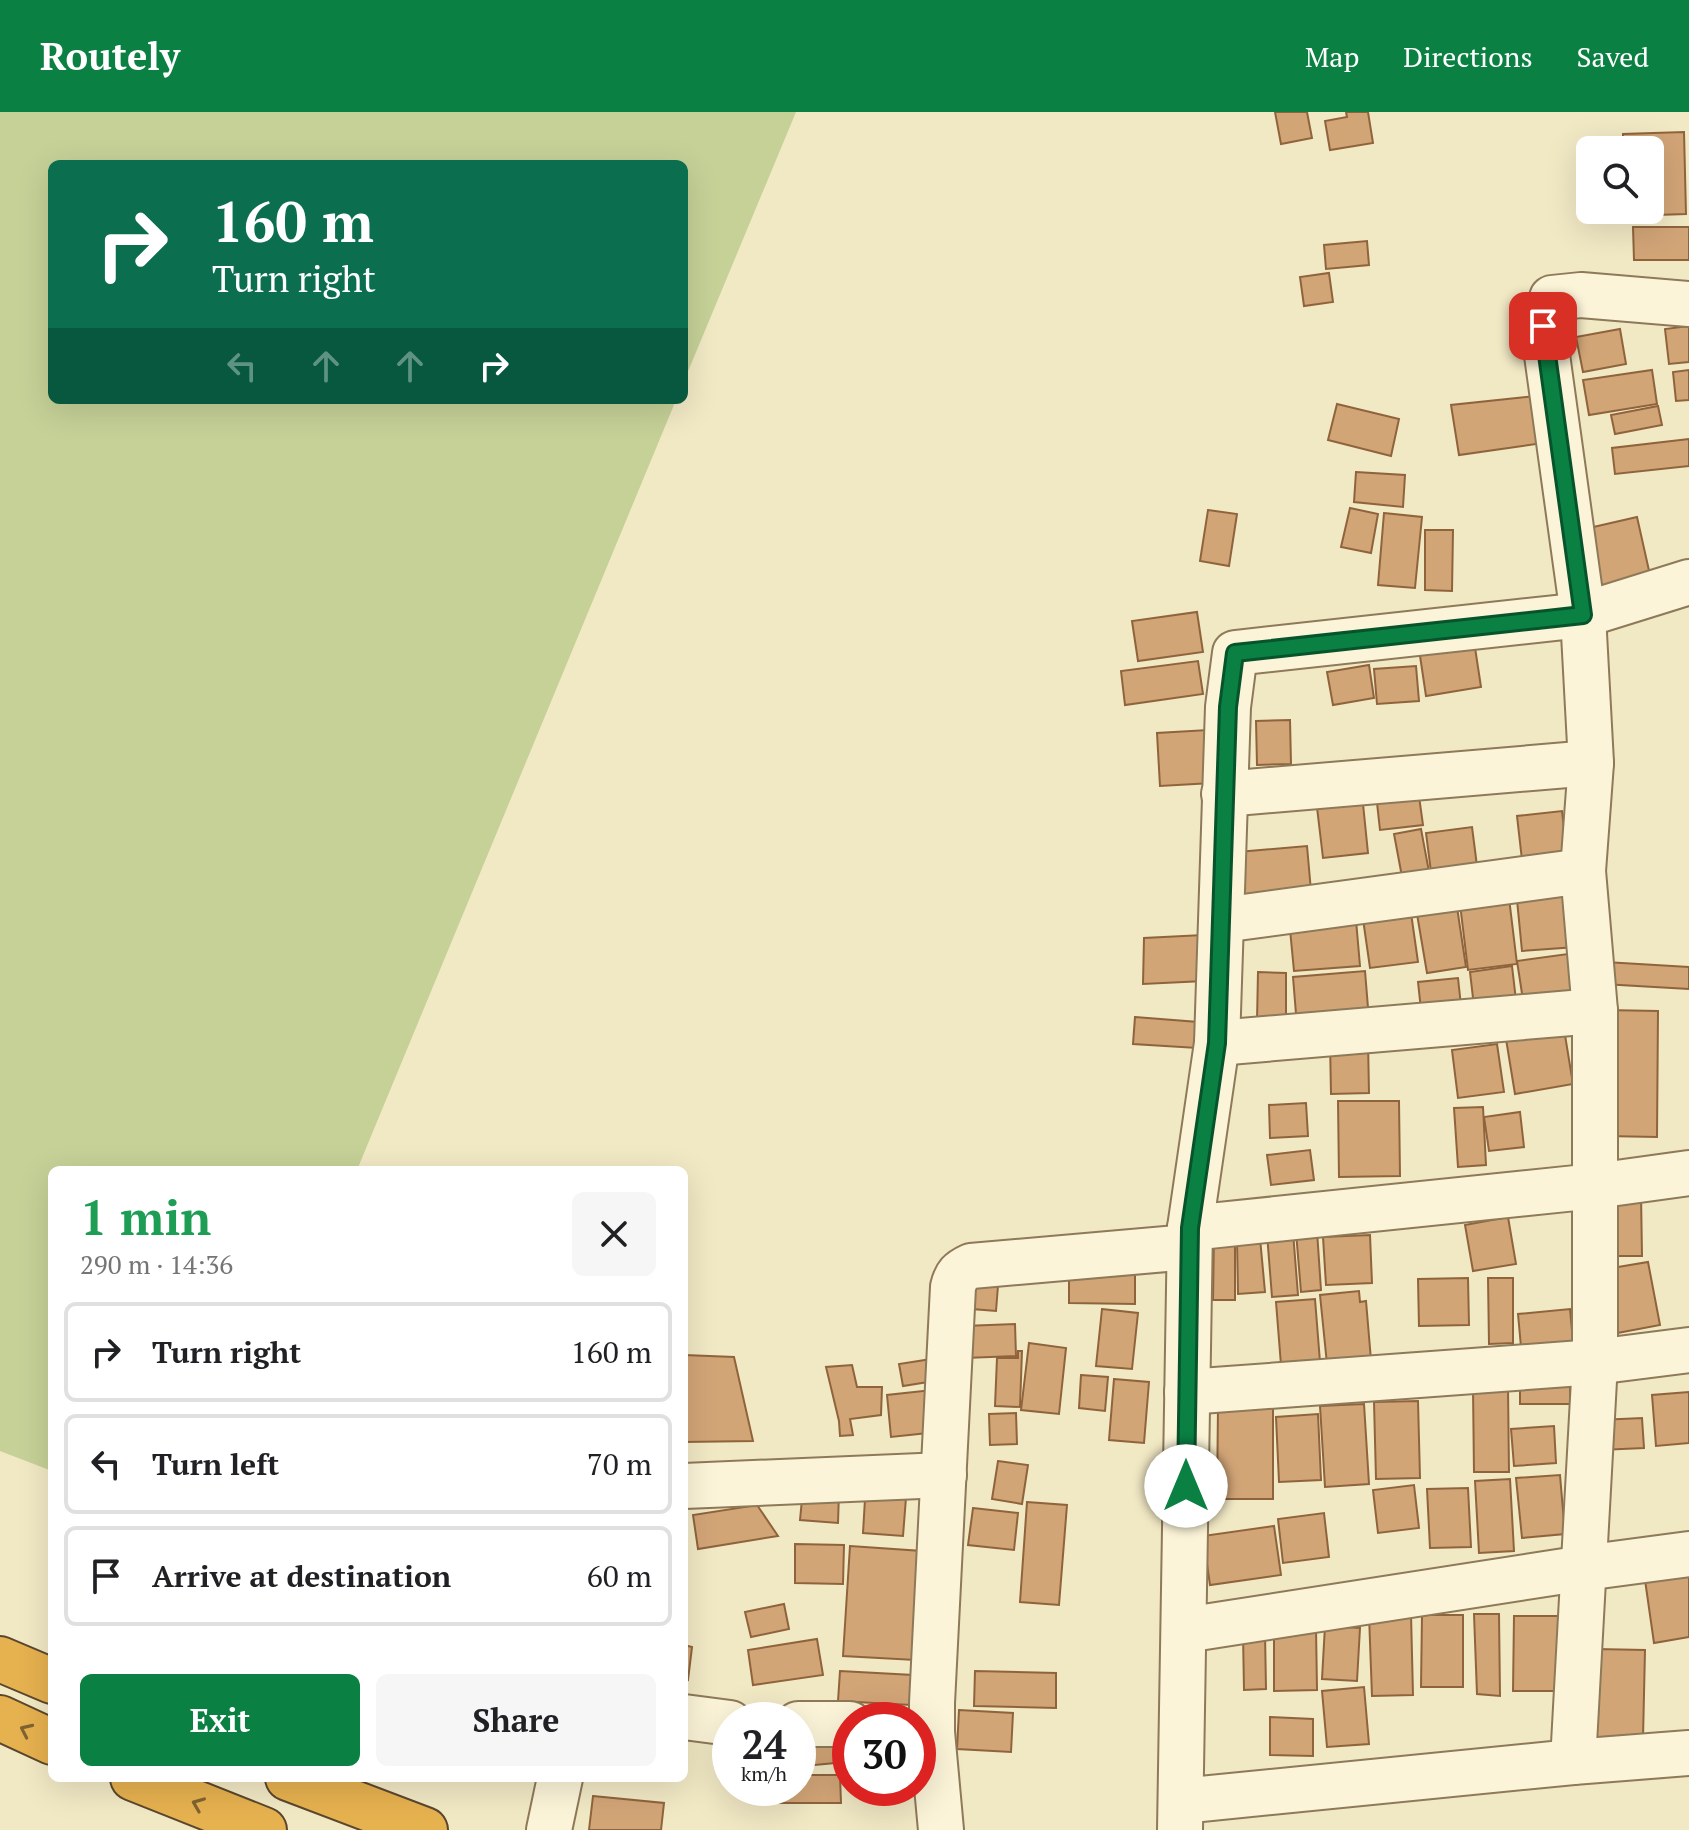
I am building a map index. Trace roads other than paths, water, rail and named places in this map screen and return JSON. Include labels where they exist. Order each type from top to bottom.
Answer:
[{"type":"highway","points":[[0,1659],[48,1679]]},
{"type":"highway","points":[[0,1718],[48,1740]]},
{"type":"highway","points":[[143,1782],[264,1830]]},
{"type":"highway","points":[[298,1782],[425,1830]]},
{"type":"street","points":[[1573,1762],[1595,1362],[1595,1011],[1583,871],[1591,763],[1583,615],[1543,326],[1552,298],[1581,295],[1689,304]]},
{"type":"street","points":[[1689,582],[1583,615],[1235,653],[1228,707],[1217,1043],[1189,1237],[1180,1816],[1573,1762],[1689,1753]]},
{"type":"street","points":[[1224,794],[1591,763]]},
{"type":"street","points":[[1222,920],[1583,871]]},
{"type":"street","points":[[1217,1043],[1595,1011]]},
{"type":"street","points":[[927,1702],[944,1475],[953,1287],[962,1270],[971,1266],[1689,1173]]},
{"type":"street","points":[[1187,1392],[1595,1362],[1689,1350]]},
{"type":"street","points":[[688,1486],[944,1475]]},
{"type":"street","points":[[1185,1630],[1689,1554]]},
{"type":"street","points":[[688,1718],[712,1721]]},
{"type":"street","points":[[549,1830],[559,1782]]},
{"type":"street","points":[[936,1797],[941,1830]]}]
